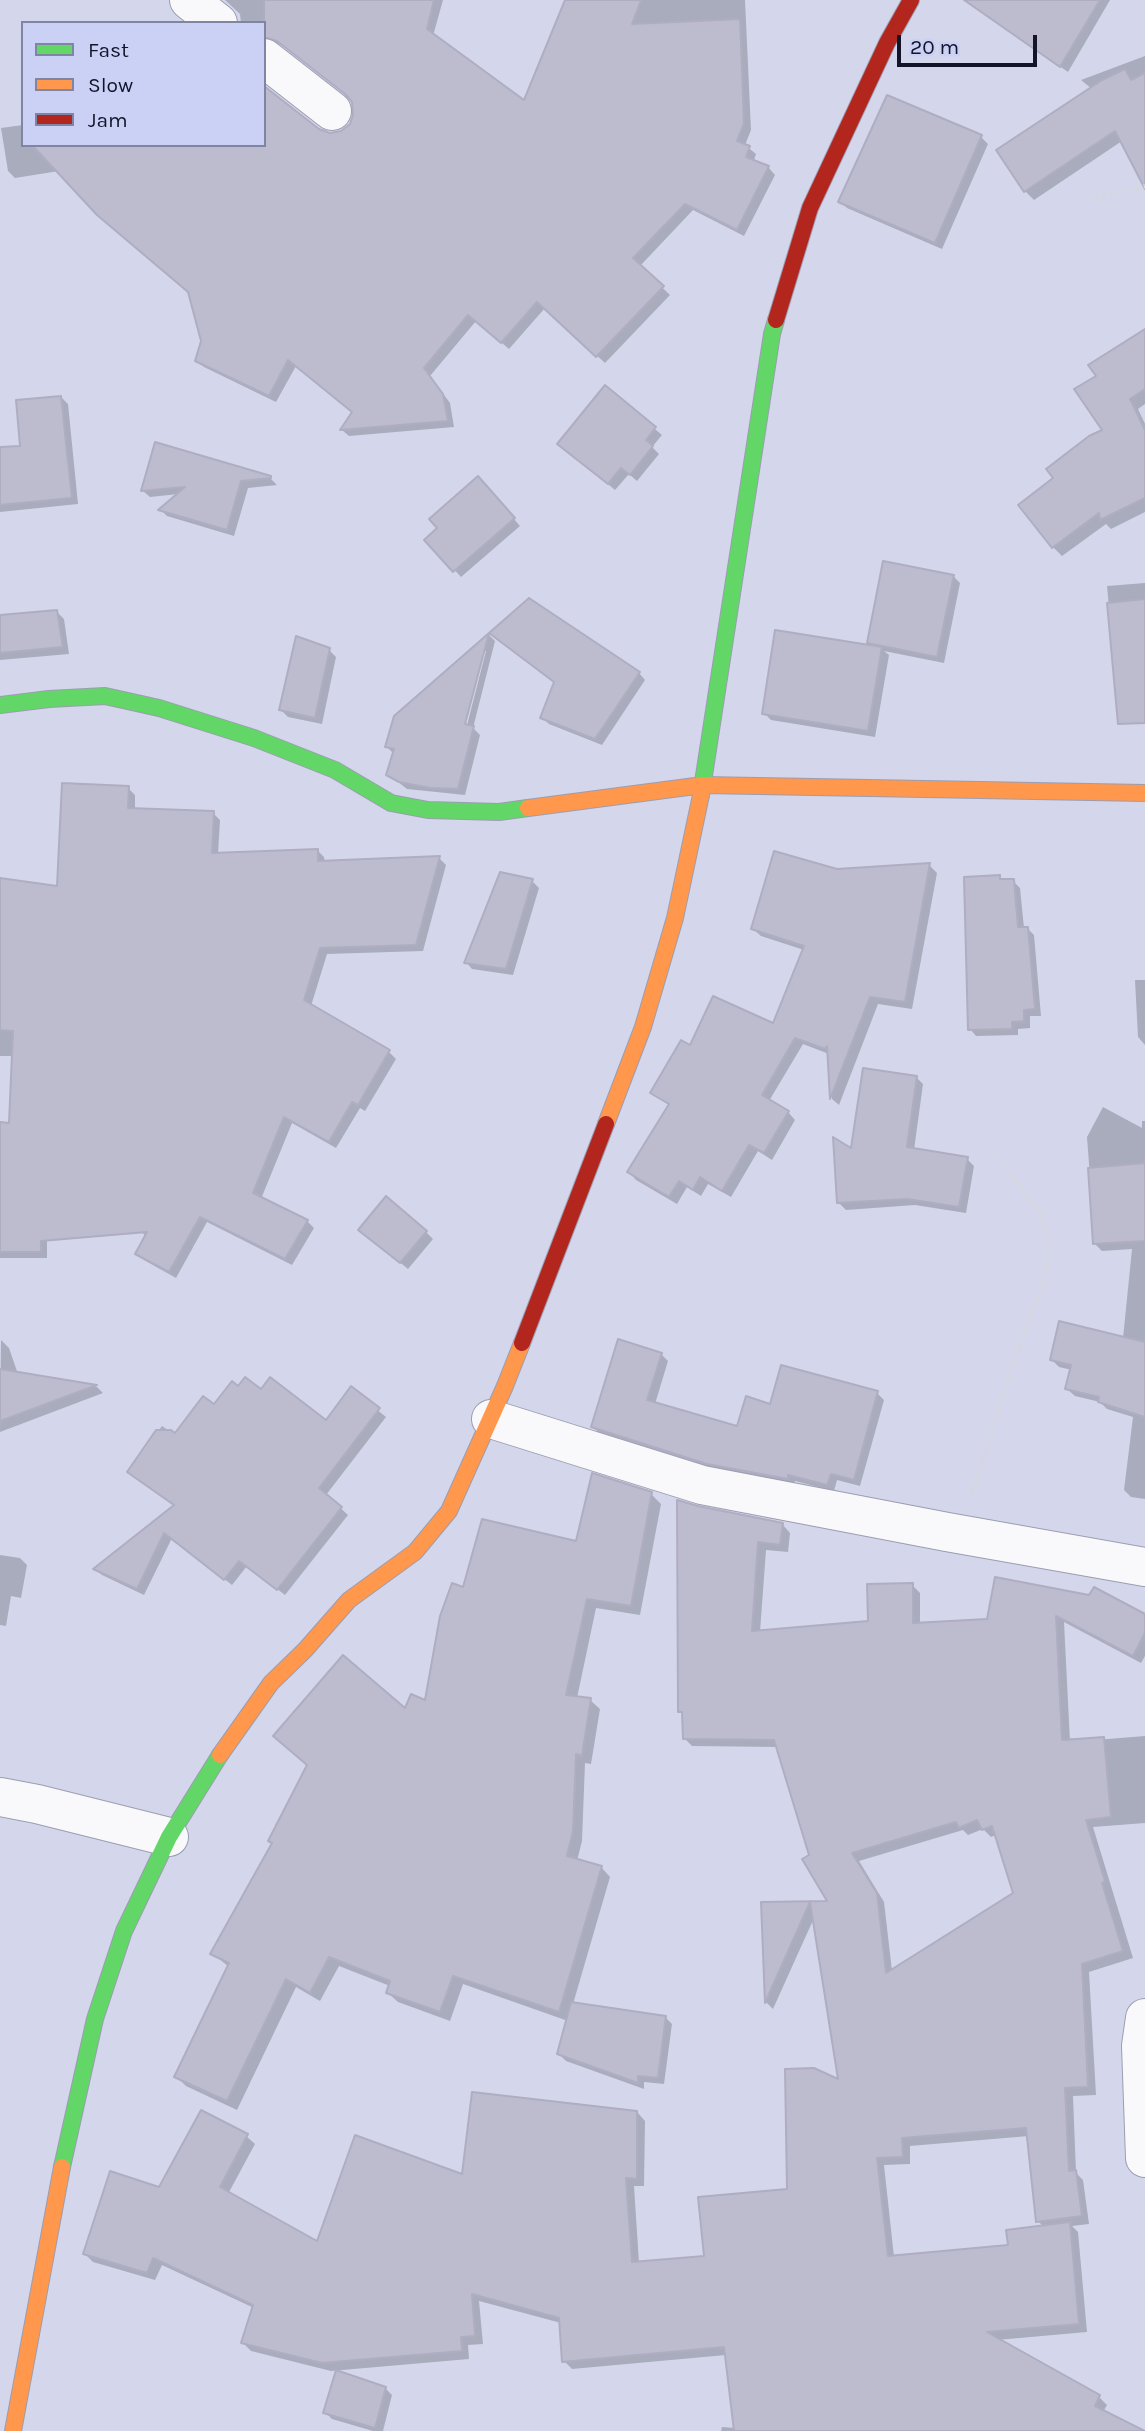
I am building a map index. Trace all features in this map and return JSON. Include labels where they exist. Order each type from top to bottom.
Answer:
[{"type":"street","points":[[189,0],[215,21]]},
{"type":"street","points":[[13,2431],[62,2165],[95,2019],[124,1931],[169,1837],[235,1731],[271,1683],[305,1650],[349,1600],[415,1552],[449,1511],[491,1419],[643,1027],[675,918],[703,785],[772,334],[810,208],[887,43],[911,0]]},
{"type":"street","points":[[266,60],[332,111]]},
{"type":"street","points":[[0,705],[105,696],[159,708],[254,738],[335,770],[391,803],[428,810],[499,812],[703,785],[1145,793]]},
{"type":"street","points":[[491,1419],[702,1485],[1145,1567]]},
{"type":"street","points":[[0,1797],[169,1837]]},
{"type":"street","points":[[1145,2018],[1142,2046],[1145,2158]]},
{"type":"path","points":[[1094,198],[1145,186]]},
{"type":"path","points":[[959,1534],[1012,1367],[1046,1275],[1048,1246],[1042,1216],[1004,1164]]},
{"type":"building","points":[[264,0],[434,0],[427,29],[524,100],[565,0],[641,0],[632,24],[740,19],[744,123],[737,141],[750,146],[746,157],[769,166],[737,230],[685,204],[633,258],[664,286],[596,357],[537,302],[501,343],[468,315],[424,368],[443,394],[448,421],[340,430],[352,412],[288,360],[269,396],[195,361],[201,341],[188,292],[97,215],[34,147],[266,147],[266,88],[319,129],[330,133],[341,131],[350,124],[353,115],[352,102],[277,41],[266,38]]},
{"type":"building","points":[[964,0],[1100,0],[1060,67]]},
{"type":"building","points":[[1125,69],[1131,80],[1145,73],[1145,189],[1115,131],[1024,192],[996,150],[1102,80]]},
{"type":"building","points":[[887,95],[982,135],[935,243],[838,202]]},
{"type":"building","points":[[1145,329],[1145,389],[1130,399],[1145,430],[1145,498],[1100,520],[1099,513],[1052,548],[1018,505],[1053,478],[1046,469],[1089,436],[1102,430],[1074,389],[1096,376],[1088,365]]},
{"type":"building","points":[[605,385],[656,427],[646,440],[653,446],[630,475],[621,468],[608,484],[557,444]]},
{"type":"building","points":[[61,396],[72,498],[0,505],[0,447],[20,446],[16,400]]},
{"type":"building","points":[[155,442],[271,478],[241,481],[227,530],[158,510],[185,487],[141,491]]},
{"type":"building","points":[[478,476],[515,518],[453,572],[424,540],[437,528],[429,519]]},
{"type":"building","points":[[883,561],[954,575],[937,657],[867,643]]},
{"type":"building","points":[[529,598],[640,672],[595,739],[540,718],[554,682],[489,633]]},
{"type":"building","points":[[1145,599],[1145,723],[1118,724],[1107,603]]},
{"type":"building","points":[[57,610],[63,647],[0,653],[0,615]]},
{"type":"building","points":[[775,630],[882,647],[868,731],[762,714]]},
{"type":"building","points":[[489,633],[465,724],[474,726],[458,789],[430,788],[399,782],[386,775],[394,749],[385,747],[394,716]]},
{"type":"building","points":[[296,636],[330,648],[315,718],[279,710]]},
{"type":"building","points":[[62,783],[129,786],[128,808],[214,811],[212,853],[318,849],[318,861],[440,856],[416,945],[320,948],[304,1000],[390,1050],[358,1105],[352,1102],[329,1142],[284,1117],[253,1193],[308,1220],[285,1259],[200,1217],[169,1272],[135,1254],[147,1232],[41,1241],[41,1252],[0,1252],[0,1122],[9,1123],[13,1031],[0,1030],[0,878],[57,886]]},
{"type":"building","points":[[774,851],[837,869],[930,863],[905,1002],[870,997],[830,1099],[827,1046],[825,1049],[795,1038],[762,1095],[789,1111],[764,1153],[749,1145],[722,1191],[700,1177],[693,1190],[679,1181],[669,1197],[627,1172],[669,1104],[650,1093],[681,1040],[690,1045],[713,996],[773,1023],[804,946],[751,929]]},
{"type":"building","points":[[500,872],[533,879],[506,969],[464,963]]},
{"type":"building","points":[[1000,875],[1000,879],[1014,879],[1018,927],[1028,927],[1035,1009],[1024,1010],[1024,1021],[1012,1022],[1012,1029],[968,1030],[964,877]]},
{"type":"building","points":[[863,1068],[917,1076],[907,1147],[968,1157],[959,1207],[907,1199],[837,1203],[833,1137],[851,1148]]},
{"type":"building","points":[[1145,1163],[1145,1241],[1093,1244],[1088,1168]]},
{"type":"building","points":[[386,1196],[427,1231],[400,1263],[358,1230]]},
{"type":"building","points":[[1059,1321],[1145,1342],[1145,1417],[1098,1402],[1099,1397],[1065,1389],[1071,1365],[1050,1360]]},
{"type":"building","points":[[618,1339],[662,1353],[647,1400],[737,1426],[746,1396],[770,1404],[781,1365],[878,1391],[854,1480],[831,1474],[827,1485],[788,1475],[788,1479],[707,1464],[591,1427]]},
{"type":"building","points":[[0,1369],[97,1385],[0,1421]]},
{"type":"building","points":[[245,1377],[261,1389],[270,1377],[326,1420],[351,1386],[380,1408],[319,1488],[342,1507],[277,1590],[239,1561],[224,1580],[164,1533],[137,1589],[93,1569],[174,1505],[127,1472],[156,1430],[171,1430],[175,1433],[203,1396],[214,1404],[232,1381],[238,1386]]},
{"type":"building","points":[[592,1473],[652,1492],[631,1606],[587,1599],[566,1695],[591,1698],[582,1756],[576,1754],[573,1831],[567,1856],[602,1866],[559,2012],[453,1976],[440,2012],[386,1993],[390,1981],[329,1957],[310,1993],[286,1979],[227,2101],[174,2077],[229,1963],[210,1954],[272,1843],[268,1841],[307,1765],[273,1736],[343,1655],[405,1708],[411,1694],[425,1700],[440,1616],[452,1583],[463,1587],[482,1519],[576,1541]]},
{"type":"building","points":[[677,1500],[783,1523],[780,1545],[758,1542],[752,1631],[868,1621],[867,1584],[913,1583],[913,1623],[987,1619],[995,1577],[1089,1595],[1094,1587],[1145,1614],[1145,1633],[1133,1656],[1056,1616],[1062,1740],[1104,1737],[1111,1817],[1086,1820],[1123,1951],[1082,1964],[1088,2087],[1065,2088],[1069,2171],[1076,2170],[1082,2216],[1036,2222],[1026,2128],[902,2138],[903,2157],[877,2158],[888,2256],[1008,2245],[1006,2230],[1070,2222],[1079,2324],[987,2332],[1100,2395],[1095,2406],[1145,2431],[734,2431],[724,2347],[562,2362],[559,2318],[472,2294],[475,2336],[461,2337],[462,2351],[322,2363],[241,2343],[253,2305],[153,2258],[147,2273],[83,2254],[110,2171],[159,2187],[201,2110],[248,2134],[220,2187],[317,2241],[355,2135],[462,2174],[472,2092],[637,2111],[637,2179],[626,2178],[632,2262],[704,2256],[698,2197],[787,2189],[785,2069],[814,2068],[838,2079],[810,1902],[765,2003],[761,1902],[827,1901],[802,1859],[809,1855],[774,1740],[683,1739],[682,1712],[678,1712]],"holes":[[[977,1820],[982,1830],[992,1826],[1013,1893],[886,1973],[877,1893],[852,1853],[956,1822],[959,1828]]]},
{"type":"building","points":[[571,2002],[666,2016],[658,2078],[638,2076],[638,2083],[557,2054]]},
{"type":"building","points":[[336,2370],[386,2387],[375,2428],[323,2413]]},
{"type":"traffic: fast","points":[[701,795],[776,320]]},
{"type":"traffic: fast","points":[[0,705],[105,696],[159,708],[254,738],[335,770],[391,803],[428,810],[499,812],[528,808]]},
{"type":"traffic: fast","points":[[62,2167],[95,2019],[124,1931],[169,1837],[220,1755]]},
{"type":"traffic: slow","points":[[528,808],[703,785],[1145,793]]},
{"type":"traffic: slow","points":[[606,1124],[643,1027],[675,918],[701,795]]},
{"type":"traffic: slow","points":[[220,1755],[271,1683],[305,1650],[349,1600],[415,1552],[449,1511],[522,1343]]},
{"type":"traffic: slow","points":[[13,2431],[62,2167]]},
{"type":"traffic: jam","points":[[776,320],[810,208],[887,43],[911,0]]},
{"type":"traffic: jam","points":[[522,1343],[606,1124]]}]
